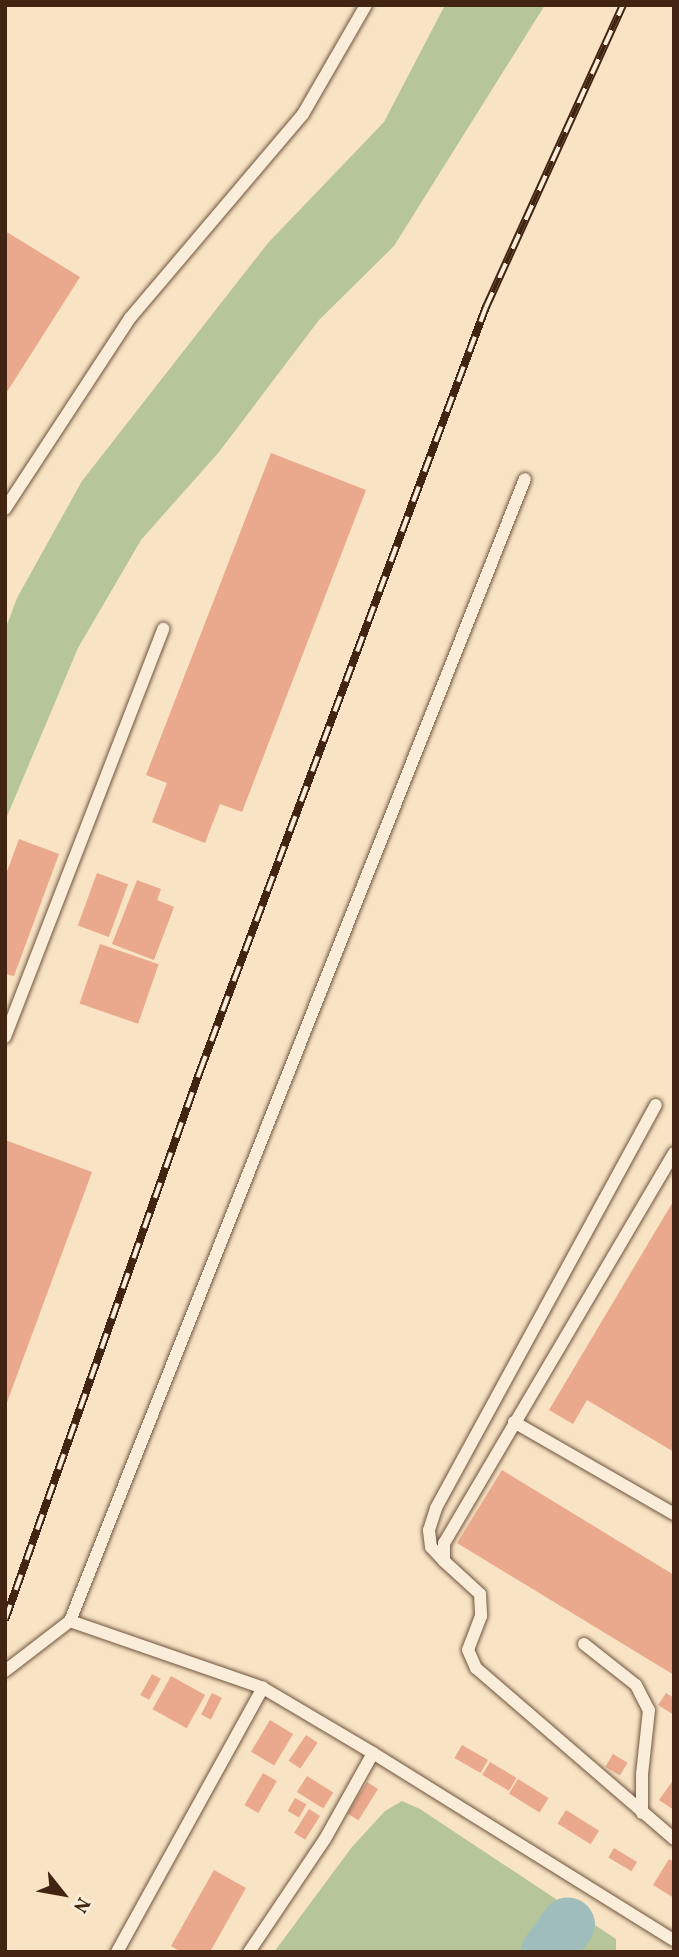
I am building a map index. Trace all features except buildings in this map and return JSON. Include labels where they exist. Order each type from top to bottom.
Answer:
[{"type":"lane","points":[[5,509],[130,318],[303,114],[366,5]]},
{"type":"lane","points":[[5,1671],[70,1621],[525,479]]},
{"type":"lane","points":[[5,1037],[163,629]]},
{"type":"lane","points":[[656,1105],[436,1508],[429,1530],[431,1547],[480,1594],[481,1616],[468,1650],[477,1668],[674,1839]]},
{"type":"lane","points":[[444,1561],[444,1543],[674,1153]]},
{"type":"lane","points":[[514,1422],[674,1514]]},
{"type":"lane","points":[[70,1621],[263,1688],[674,1940]]},
{"type":"lane","points":[[584,1644],[636,1685],[649,1710],[642,1774],[642,1813]]},
{"type":"lane","points":[[117,1952],[263,1688]]},
{"type":"lane","points":[[248,1952],[325,1839],[373,1753]]},
{"type":"green space","points":[[445,5],[545,5],[394,246],[319,320],[219,452],[141,540],[78,648],[5,821],[5,630],[17,598],[82,481],[268,243],[384,122]]},
{"type":"green space","points":[[402,1801],[420,1809],[616,1939],[616,1952],[274,1952],[352,1847],[385,1811]]},
{"type":"waterway","points":[[548,1952],[568,1924]]},
{"type":"railway","points":[[5,1620],[200,1071],[486,307],[623,5]]}]
